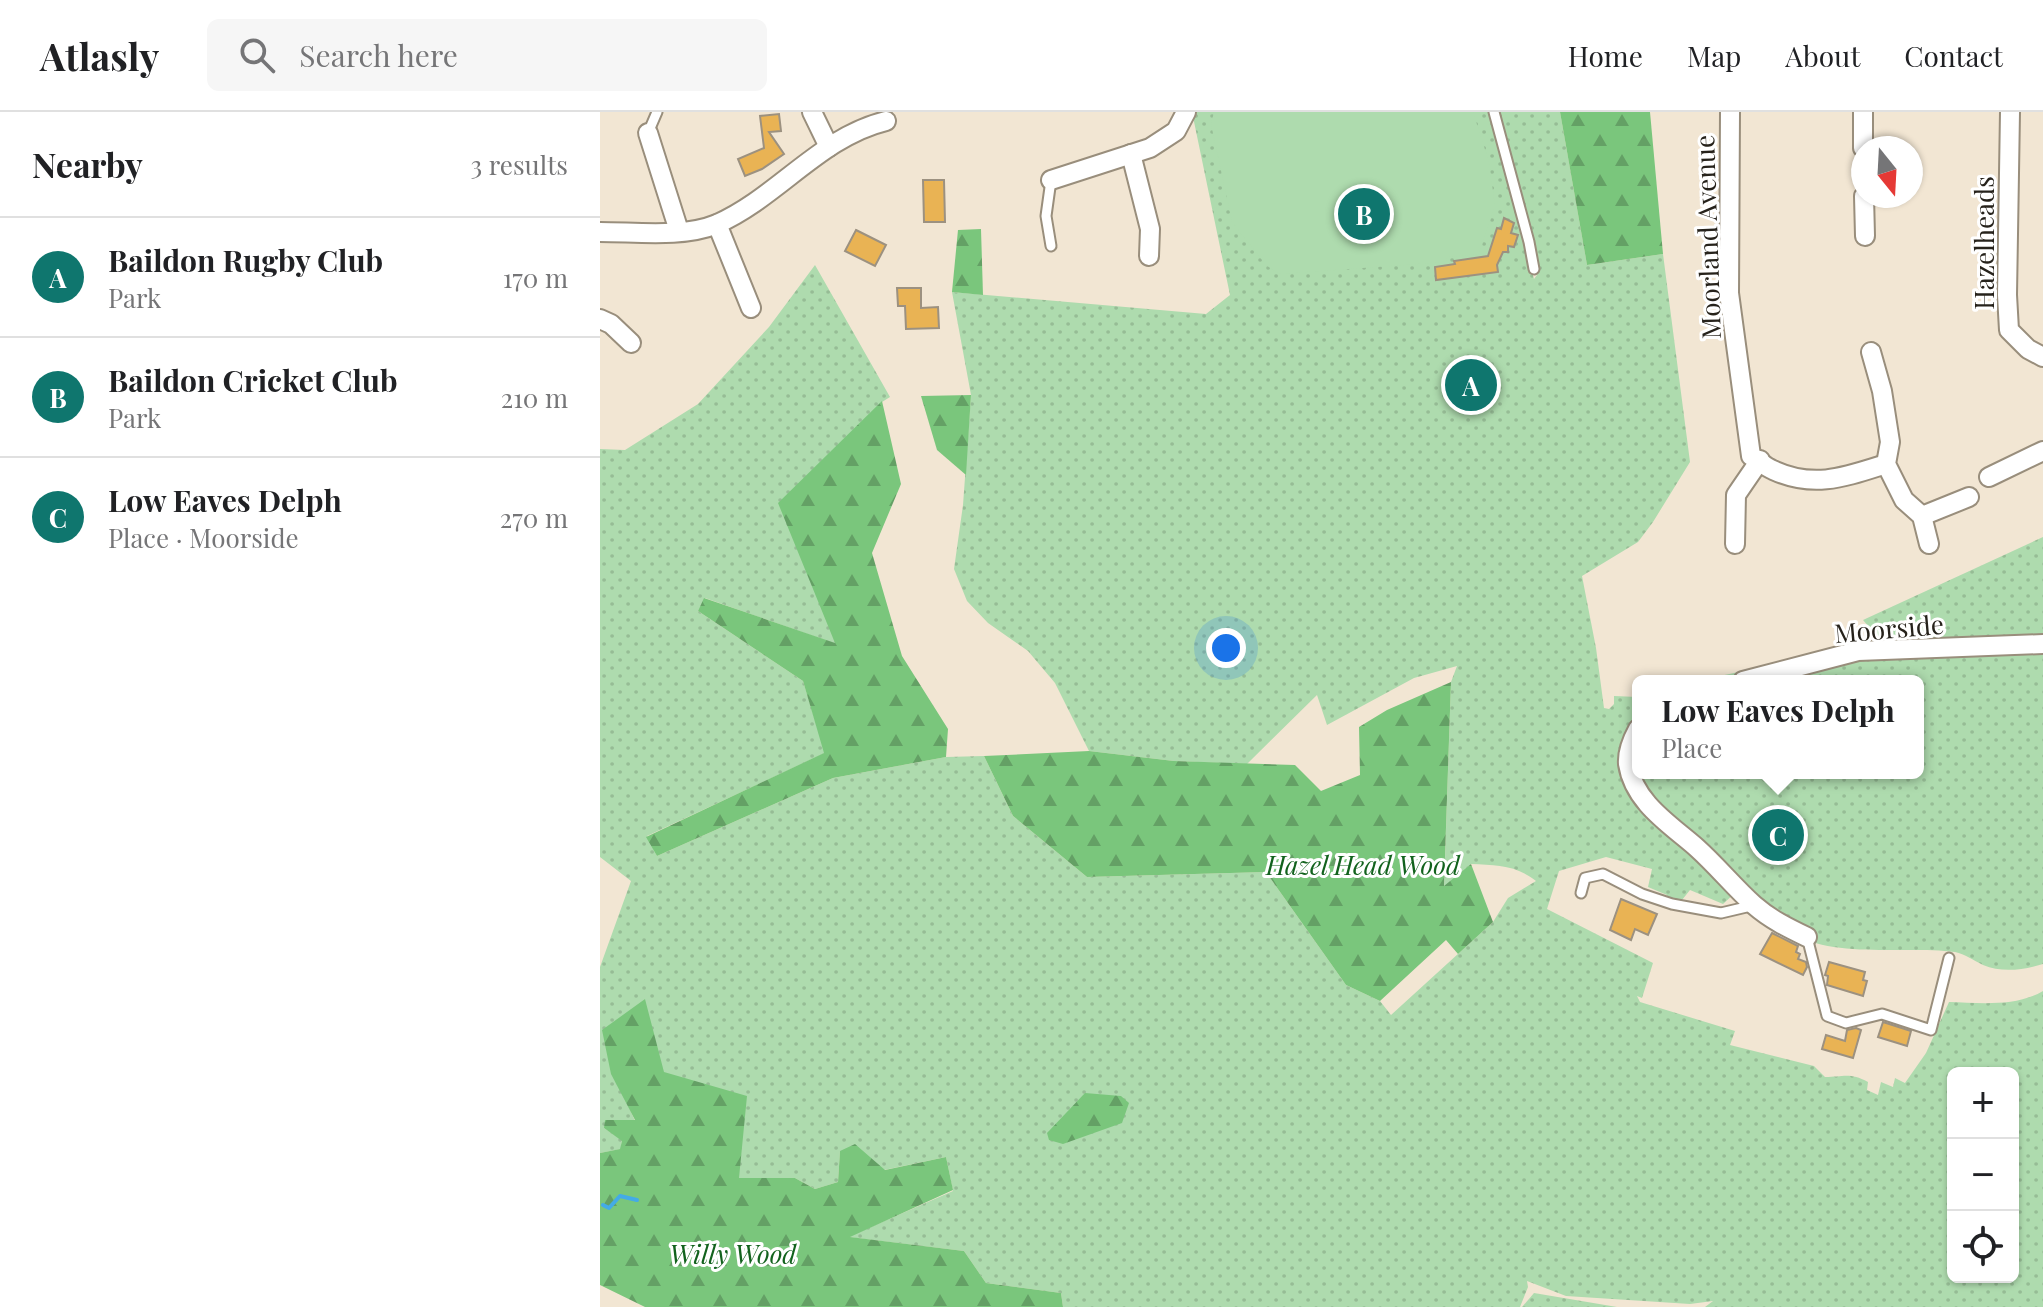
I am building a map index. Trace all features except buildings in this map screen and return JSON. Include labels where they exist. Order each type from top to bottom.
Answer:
[{"type":"street","points":[[812,112],[829,147]]},
{"type":"street","points":[[1051,180],[1150,148],[1176,131],[1186,112]]},
{"type":"street","name":"Moorland Avenue","points":[[1730,112],[1729,293],[1751,456],[1760,460]]},
{"type":"street","points":[[1863,112],[1863,136]]},
{"type":"street","name":"Hazelheads","points":[[2010,112],[2009,330],[2028,349],[2043,357]]},
{"type":"street","points":[[600,232],[679,231],[717,224],[751,204],[829,147],[860,129],[886,121]]},
{"type":"street","points":[[648,133],[679,231]]},
{"type":"street","points":[[1131,154],[1150,229],[1149,256]]},
{"type":"street","points":[[1864,208],[1865,236]]},
{"type":"street","points":[[717,224],[751,308]]},
{"type":"street","points":[[600,319],[611,324],[631,343]]},
{"type":"street","points":[[1871,352],[1882,391],[1890,442],[1886,464],[1904,500],[1922,516],[1929,544]]},
{"type":"street","points":[[1989,477],[2043,451]]},
{"type":"street","points":[[1735,544],[1736,495],[1760,460],[1771,470],[1818,482],[1886,464]]},
{"type":"street","points":[[1922,516],[1969,497]]},
{"type":"street","name":"Moorside","points":[[1766,675],[1858,651],[2043,644]]},
{"type":"street","points":[[1632,740],[1628,765],[1632,773]]},
{"type":"street","points":[[1635,779],[1652,811],[1755,905],[1778,923],[1807,937]]},
{"type":"lane","points":[[648,133],[657,112]]},
{"type":"lane","points":[[1494,112],[1534,269]]},
{"type":"lane","points":[[1051,180],[1046,216],[1051,246]]},
{"type":"lane","points":[[1581,893],[1585,878],[1603,874],[1642,894],[1672,904],[1721,913],[1755,905]]},
{"type":"lane","points":[[1807,937],[1827,1016],[1846,1023],[1882,1014],[1931,1030],[1949,958]]},
{"type":"green space","points":[[1192,112],[1490,112],[1534,279],[1539,272],[1499,112],[1560,112],[1587,265],[1663,254],[1690,462],[1638,542],[1582,576],[1604,708],[1609,709],[1614,704],[1614,696],[1632,697],[1632,779],[1924,779],[1924,675],[1725,675],[1808,657],[2043,649],[2043,964],[2005,970],[1990,968],[1955,952],[1831,947],[1796,935],[1736,892],[1723,904],[1690,890],[1678,905],[1666,899],[1667,895],[1648,887],[1652,869],[1606,857],[1559,871],[1547,909],[1653,963],[1642,998],[1637,996],[1640,1002],[1735,1031],[1730,1045],[1814,1066],[1825,1077],[1862,1079],[1868,1082],[1867,1090],[1878,1095],[1881,1082],[1893,1087],[1895,1078],[1905,1083],[1926,1053],[1949,1002],[2010,1002],[2043,991],[2043,1307],[1705,1307],[1713,1301],[1690,1304],[1566,1296],[1527,1281],[1528,1287],[1520,1307],[1063,1307],[1061,1293],[986,1283],[964,1251],[848,1237],[953,1191],[946,1157],[884,1170],[840,1151],[838,1182],[815,1189],[795,1178],[738,1178],[625,1098],[635,1121],[604,1128],[622,1140],[621,1149],[600,1153],[600,967],[631,881],[600,857],[600,449],[625,450],[698,404],[769,327],[815,265],[890,397],[882,402],[836,644],[705,598],[698,611],[803,681],[825,753],[647,836],[657,856],[833,778],[946,757],[984,756],[1013,816],[1087,877],[1266,872],[1346,985],[1380,1001],[1391,1015],[1493,922],[1508,898],[1536,881],[1513,869],[1471,864],[1444,888],[1451,682],[1457,666],[1414,678],[1327,725],[1317,695],[1247,764],[1174,761],[1089,751],[1055,683],[1028,651],[988,623],[967,601],[954,569],[963,505],[971,395],[952,292],[1206,314],[1230,295]]},
{"type":"green space","points":[[1214,112],[1473,112],[1489,162],[1495,206],[1479,254],[1447,257],[1446,262],[1279,274],[1266,265],[1232,222],[1211,124]]},
{"type":"green space","points":[[1560,112],[1650,112],[1663,254],[1587,265]]},
{"type":"green space","points":[[981,229],[983,295],[952,292],[958,230]]},
{"type":"green space","points":[[971,395],[966,475],[937,450],[921,396]]},
{"type":"green space","points":[[882,401],[901,484],[872,553],[902,656],[948,729],[946,757],[833,778],[657,856],[646,837],[824,753],[803,681],[698,611],[704,598],[835,643],[778,503]]},
{"type":"green space","points":[[2043,537],[2043,643],[1887,648],[1863,620]]},
{"type":"green space","name":"Hazel Head Wood","points":[[1451,682],[1444,886],[1471,864],[1493,922],[1458,954],[1446,940],[1380,1001],[1346,985],[1266,872],[1087,877],[1013,816],[984,756],[1089,751],[1174,761],[1295,765],[1321,791],[1360,775],[1359,727],[1387,710]]},
{"type":"green space","name":"Willy Wood","points":[[645,999],[664,1072],[747,1096],[739,1178],[795,1178],[815,1189],[838,1182],[840,1151],[855,1144],[885,1170],[946,1157],[953,1190],[850,1237],[964,1251],[986,1283],[1061,1293],[1063,1307],[645,1307],[600,1285],[600,1153],[620,1149],[622,1141],[604,1128],[605,1120],[635,1120],[611,1074],[602,1030]]},
{"type":"green space","points":[[1085,1093],[1121,1096],[1129,1103],[1122,1123],[1063,1144],[1049,1140],[1047,1133]]},
{"type":"green space","points":[[1534,1293],[1617,1307],[1522,1307]]},
{"type":"waterway","points":[[603,1205],[609,1208],[620,1196],[637,1200]]},
{"type":"place","name":"Baildon Cricket Club","points":[[1364,214]]},
{"type":"place","name":"Baildon Rugby Club","points":[[1471,385]]},
{"type":"place","name":"Low Eaves Delph","points":[[1778,835]]}]
